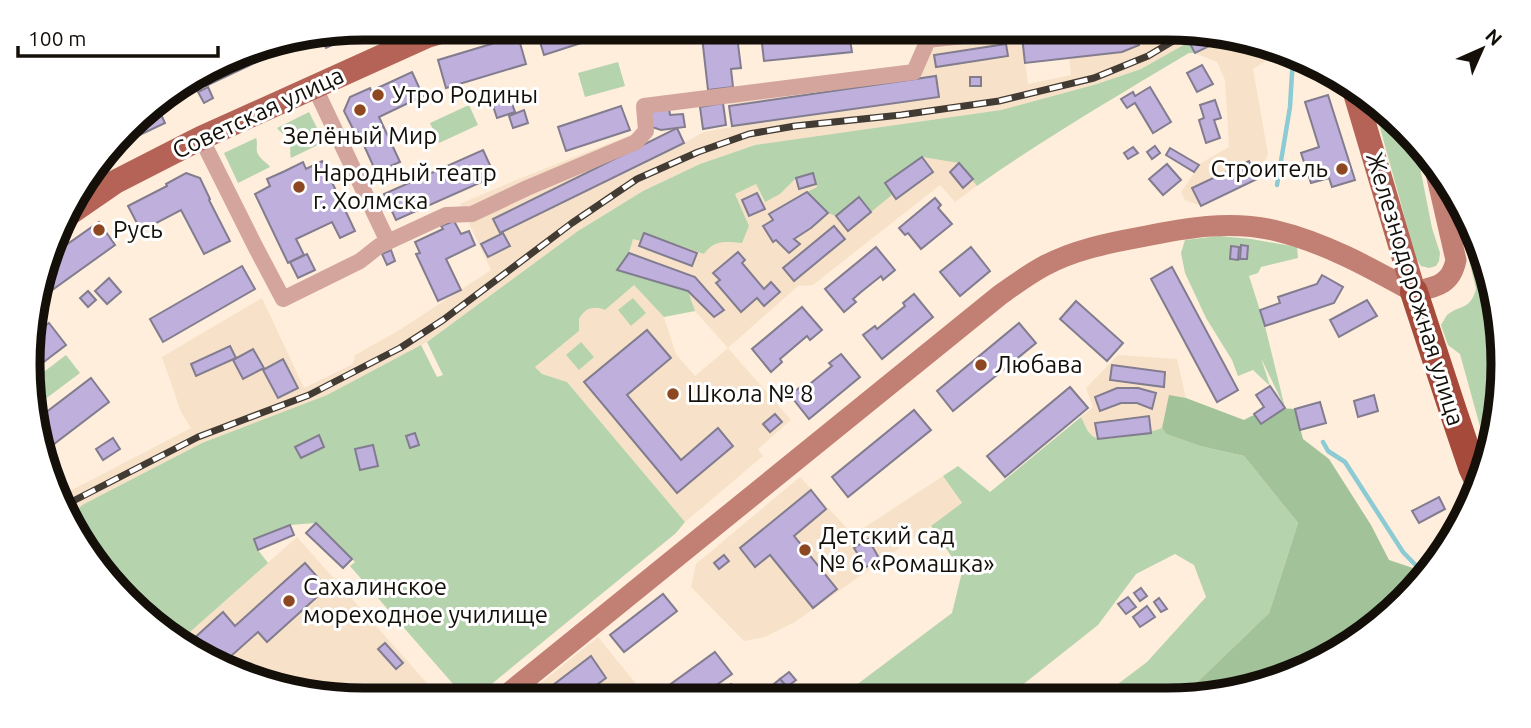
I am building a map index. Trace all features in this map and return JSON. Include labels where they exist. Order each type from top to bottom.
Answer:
[{"type":"highway","name":"Железнодорожная улица","points":[[1415,292],[1474,469]]},
{"type":"main road","name":"Советская улица","points":[[83,204],[115,182],[201,138],[418,40]]},
{"type":"main road","name":"Железнодорожная улица","points":[[1358,103],[1415,292]]},
{"type":"main road","points":[[514,688],[1000,295],[1044,266],[1071,254],[1118,241],[1194,226],[1235,225],[1272,230],[1315,243],[1361,263],[1415,292],[1436,287],[1454,271],[1456,260],[1440,191]]},
{"type":"street","points":[[201,138],[283,299],[360,261],[379,246],[446,215],[472,214],[636,142],[646,131],[644,106],[914,72],[928,40]]},
{"type":"street","points":[[314,86],[388,242]]},
{"type":"shaded area","points":[[999,40],[1022,40],[1028,84],[1071,75],[1067,40],[1188,41],[1230,46],[1272,57],[1253,69],[1268,154],[1257,179],[1201,206],[1185,200],[1181,192],[1201,163],[1229,147],[1225,80],[1217,62],[1195,53],[1189,43],[1141,69],[1001,110],[755,145],[700,164],[643,191],[578,231],[427,342],[327,395],[202,443],[76,510],[67,493],[191,428],[181,412],[162,357],[262,298],[304,388],[353,364],[355,355],[398,331],[491,270],[460,204],[638,132],[643,145],[677,128],[684,143],[704,132],[732,127],[728,91],[924,64],[930,49]]},
{"type":"shaded area","points":[[282,50],[181,98],[240,65]]},
{"type":"shaded area","points":[[922,157],[959,163],[977,186],[955,202],[940,185],[813,285],[798,286],[728,348],[695,311],[688,291],[617,270],[629,253],[633,239],[644,233],[704,254],[710,246],[723,241],[742,243],[749,226],[734,194],[756,184],[764,202],[780,194],[796,178],[813,173],[817,188],[807,192],[859,197],[885,183]]},
{"type":"shaded area","name":"Школа № 8","points":[[634,285],[664,317],[676,354],[695,376],[728,348],[791,420],[758,449],[763,456],[685,522],[567,382],[541,374],[535,367],[579,331],[579,319],[587,309],[593,307],[605,310]]},
{"type":"shaded area","points":[[1118,355],[1177,359],[1186,398],[1169,396],[1162,428],[1151,433],[1098,439],[1090,434],[1081,417],[1093,407],[1086,388]]},
{"type":"shaded area","name":"Детский сад № 6 «Ромашка»","points":[[943,476],[962,504],[795,622],[765,637],[744,641],[691,587],[696,564],[800,477],[853,535]]},
{"type":"shaded area","name":"Сахалинское мореходное училище","points":[[297,537],[431,688],[364,688],[301,682],[240,663],[187,635]]},
{"type":"shaded area","points":[[598,637],[637,685],[633,688],[535,688]]},
{"type":"green space","points":[[1189,42],[1195,53],[1189,53],[1108,101],[977,186],[959,163],[922,157],[885,183],[893,194],[871,212],[859,197],[836,216],[828,213],[807,192],[817,187],[813,174],[796,178],[780,194],[765,202],[756,184],[735,194],[749,226],[742,243],[717,244],[704,254],[644,233],[641,241],[633,239],[629,253],[618,269],[688,291],[695,311],[664,317],[634,285],[605,310],[590,308],[584,312],[579,319],[579,331],[535,367],[542,374],[567,382],[685,522],[676,533],[487,688],[457,688],[350,566],[355,562],[316,523],[290,525],[254,539],[268,563],[187,635],[135,593],[107,561],[76,510],[202,443],[327,395],[421,345],[437,377],[443,375],[427,342],[578,231],[643,191],[700,164],[755,145],[1001,110],[1141,69]]},
{"type":"green space","points":[[618,62],[625,86],[585,97],[578,73]]},
{"type":"green space","points":[[469,105],[478,125],[439,143],[430,123]]},
{"type":"green space","points":[[309,112],[324,142],[291,158],[289,140],[277,128]]},
{"type":"green space","points":[[1378,119],[1419,161],[1432,228],[1440,253],[1436,266],[1429,268],[1421,266],[1416,258]]},
{"type":"green space","points":[[256,138],[258,155],[270,167],[238,183],[224,153]]},
{"type":"green space","points":[[1462,232],[1480,280],[1488,322],[1491,364],[1483,436],[1460,354],[1448,345],[1441,325],[1447,315],[1471,301],[1476,289]]},
{"type":"green space","points":[[1219,236],[1297,247],[1298,258],[1261,267],[1258,273],[1249,276],[1265,326],[1285,408],[1261,358],[1270,386],[1253,370],[1238,376],[1185,273],[1181,253],[1185,240]]},
{"type":"green space","points":[[633,298],[646,313],[631,326],[618,310]]},
{"type":"green space","points":[[581,342],[594,357],[579,370],[566,355]]},
{"type":"green space","points":[[66,355],[80,373],[43,401],[40,374]]},
{"type":"green space","points":[[1169,395],[1186,398],[1244,420],[1268,410],[1295,409],[1303,439],[1329,459],[1371,525],[1389,560],[1413,568],[1423,562],[1396,593],[1364,621],[1329,644],[1271,671],[1230,682],[1193,687],[1269,613],[1298,523],[1244,456],[1200,446],[1166,434],[1162,428]]},
{"type":"green space","points":[[1081,417],[1094,437],[1127,436],[1162,428],[1166,434],[1200,446],[1244,456],[1298,523],[1269,613],[1193,687],[1113,688],[1147,662],[1206,597],[1194,565],[1175,554],[1136,574],[1098,625],[1019,688],[852,688],[952,613],[962,572],[931,526],[962,503],[943,476],[958,466],[990,492]]},
{"type":"building","points":[[505,40],[519,40],[526,64],[446,88],[438,60]]},
{"type":"building","points":[[539,40],[583,40],[584,42],[544,55]]},
{"type":"building","points":[[702,40],[738,40],[741,68],[731,69],[733,87],[708,90]]},
{"type":"building","points":[[762,40],[850,40],[852,52],[764,61]]},
{"type":"building","points":[[1022,40],[1138,40],[1139,45],[1122,52],[1025,63]]},
{"type":"building","points":[[340,41],[326,48],[324,43]]},
{"type":"building","points":[[1191,41],[1214,44],[1195,53]]},
{"type":"building","points":[[1006,44],[1008,56],[936,67],[934,55]]},
{"type":"building","points":[[276,52],[276,53],[206,86],[204,83],[221,74]]},
{"type":"building","points":[[1202,65],[1213,84],[1197,92],[1187,73]]},
{"type":"building","points":[[412,72],[423,96],[379,117],[400,162],[376,172],[357,130],[354,131],[344,111],[350,97],[370,88],[371,91]]},
{"type":"building","points":[[936,76],[939,97],[732,126],[729,106]]},
{"type":"building","points":[[970,77],[981,77],[981,86],[970,86]]},
{"type":"building","points":[[208,87],[213,98],[204,103],[198,92]]},
{"type":"building","points":[[1150,87],[1171,122],[1153,133],[1135,103],[1127,108],[1121,99],[1133,92],[1135,96]]},
{"type":"building","points":[[508,93],[515,112],[497,118],[492,103],[501,100],[500,96]]},
{"type":"building","points":[[1328,95],[1355,180],[1332,187],[1329,178],[1311,183],[1301,153],[1319,147],[1305,102]]},
{"type":"building","points":[[1215,100],[1221,118],[1214,120],[1220,138],[1206,143],[1199,120],[1204,118],[1200,105]]},
{"type":"building","points":[[723,103],[726,125],[703,129],[700,107]]},
{"type":"building","points":[[621,106],[630,130],[566,151],[558,127]]},
{"type":"building","points":[[669,108],[670,115],[683,114],[685,127],[661,130],[652,127],[650,110]]},
{"type":"building","points":[[524,110],[528,123],[513,128],[509,116]]},
{"type":"building","points":[[160,113],[165,123],[132,139]]},
{"type":"building","points":[[677,128],[684,143],[500,233],[493,219]]},
{"type":"building","points":[[1155,146],[1160,153],[1152,159],[1147,152]]},
{"type":"building","points":[[1133,147],[1138,153],[1128,159],[1124,153]]},
{"type":"building","points":[[1170,148],[1199,165],[1194,172],[1166,155]]},
{"type":"building","points":[[483,150],[495,176],[396,220],[384,194]]},
{"type":"building","points":[[922,157],[933,172],[896,199],[885,183]]},
{"type":"building","points":[[322,161],[355,231],[340,238],[332,222],[296,239],[304,255],[288,263],[255,194],[270,186],[267,179],[303,162],[306,169]]},
{"type":"building","points":[[1249,161],[1257,179],[1201,206],[1192,188]]},
{"type":"building","points":[[959,163],[973,179],[963,188],[950,172]]},
{"type":"building","points":[[1167,164],[1181,180],[1163,195],[1149,179]]},
{"type":"building","points":[[186,173],[200,178],[230,241],[204,254],[181,210],[141,231],[128,206]]},
{"type":"building","points":[[813,173],[816,184],[799,189],[796,178]]},
{"type":"building","points":[[807,192],[828,213],[794,239],[800,244],[789,253],[776,240],[773,242],[763,226],[773,220],[769,214]]},
{"type":"building","points":[[757,193],[765,209],[749,216],[742,200]]},
{"type":"building","points":[[859,197],[871,212],[848,231],[836,216]]},
{"type":"building","points":[[935,198],[941,205],[938,208],[952,224],[921,249],[908,233],[905,235],[899,228]]},
{"type":"building","points":[[454,221],[461,234],[469,231],[475,245],[446,259],[461,290],[438,301],[416,254],[420,253],[415,242]]},
{"type":"building","points":[[99,222],[115,245],[48,293],[62,248]]},
{"type":"building","points":[[834,226],[845,239],[794,281],[783,268]]},
{"type":"building","points":[[503,233],[510,246],[488,257],[481,244]]},
{"type":"building","points":[[644,233],[697,253],[692,266],[639,246]]},
{"type":"building","points":[[1241,245],[1248,246],[1247,259],[1240,259]]},
{"type":"building","points":[[1231,246],[1239,247],[1238,260],[1230,259]]},
{"type":"building","points":[[876,247],[895,270],[883,280],[881,276],[861,292],[853,299],[856,302],[844,312],[825,289]]},
{"type":"building","points":[[971,247],[990,271],[960,296],[940,272]]},
{"type":"building","points":[[391,250],[395,261],[387,265],[382,254]]},
{"type":"building","points":[[738,252],[745,260],[742,263],[764,289],[771,282],[780,292],[764,306],[757,298],[741,312],[716,283],[720,280],[713,273]]},
{"type":"building","points":[[629,253],[695,277],[724,310],[714,317],[688,291],[617,270]]},
{"type":"building","points":[[307,254],[315,270],[298,278],[290,262]]},
{"type":"building","points":[[242,266],[255,289],[163,342],[150,319]]},
{"type":"building","points":[[1172,267],[1238,390],[1217,402],[1151,279]]},
{"type":"building","points":[[1322,275],[1343,287],[1334,303],[1265,326],[1260,310],[1280,303],[1278,297],[1317,284]]},
{"type":"building","points":[[109,278],[121,292],[107,304],[95,291]]},
{"type":"building","points":[[88,291],[96,300],[88,307],[80,298]]},
{"type":"building","points":[[914,294],[933,317],[882,359],[863,335],[875,326],[877,329],[905,306],[903,303]]},
{"type":"building","points":[[1367,300],[1377,316],[1339,337],[1330,320]]},
{"type":"building","points":[[1076,301],[1123,343],[1107,361],[1060,319]]},
{"type":"building","points":[[802,307],[822,330],[810,340],[807,336],[780,359],[782,362],[771,372],[752,349]]},
{"type":"building","points":[[49,323],[66,345],[40,365],[41,343],[42,328]]},
{"type":"building","points":[[1019,323],[1036,343],[953,411],[937,391]]},
{"type":"building","points":[[647,330],[671,358],[627,395],[681,460],[718,428],[733,446],[677,493],[584,382]]},
{"type":"building","points":[[230,346],[236,358],[196,376],[191,364]]},
{"type":"building","points":[[253,349],[264,368],[243,379],[233,360]]},
{"type":"building","points":[[841,354],[860,377],[809,419],[790,395],[802,386],[804,389],[832,366],[829,363]]},
{"type":"building","points":[[283,359],[298,388],[278,398],[263,370]]},
{"type":"building","points":[[1112,365],[1165,372],[1164,387],[1110,380]]},
{"type":"building","points":[[91,378],[109,402],[54,444],[48,436],[44,414]]},
{"type":"building","points":[[1270,386],[1285,408],[1261,424],[1254,414],[1264,407],[1256,395]]},
{"type":"building","points":[[1070,387],[1088,408],[1005,477],[987,456]]},
{"type":"building","points":[[1117,388],[1138,388],[1156,393],[1152,409],[1137,403],[1121,403],[1100,411],[1095,397]]},
{"type":"building","points":[[1374,395],[1378,411],[1358,417],[1354,401]]},
{"type":"building","points":[[1320,402],[1326,423],[1300,430],[1295,409]]},
{"type":"building","points":[[914,410],[931,430],[848,497],[832,477]]},
{"type":"building","points":[[775,414],[782,422],[770,432],[763,424]]},
{"type":"building","points":[[1149,416],[1151,433],[1098,439],[1095,423]]},
{"type":"building","points":[[415,433],[419,445],[410,448],[406,436]]},
{"type":"building","points":[[319,435],[324,447],[301,458],[295,447]]},
{"type":"building","points":[[113,438],[120,449],[103,460],[96,449]]},
{"type":"building","points":[[373,445],[378,466],[360,470],[355,449]]},
{"type":"building","points":[[811,490],[826,509],[794,536],[837,589],[813,608],[770,555],[755,567],[740,548]]},
{"type":"building","points":[[1439,497],[1445,509],[1419,523],[1412,511]]},
{"type":"building","points":[[316,523],[352,559],[343,568],[306,533]]},
{"type":"building","points":[[290,525],[294,535],[258,550],[254,539]]},
{"type":"building","points":[[868,539],[879,558],[866,567],[854,548]]},
{"type":"building","points":[[724,555],[729,561],[719,569],[714,563]]},
{"type":"building","points":[[305,563],[327,588],[267,642],[258,632],[229,658],[194,639],[223,612],[235,626]]},
{"type":"building","points":[[1141,588],[1147,596],[1140,601],[1134,593]]},
{"type":"building","points":[[663,594],[677,611],[624,652],[610,635]]},
{"type":"building","points":[[1128,597],[1136,607],[1126,614],[1118,604]]},
{"type":"building","points":[[1159,598],[1167,609],[1161,612],[1154,602]]},
{"type":"building","points":[[1147,606],[1155,617],[1140,627],[1133,617]]},
{"type":"building","points":[[385,643],[403,663],[396,669],[378,649]]},
{"type":"building","points":[[715,652],[732,674],[712,688],[665,688]]},
{"type":"building","points":[[591,656],[606,678],[593,688],[549,688]]},
{"type":"building","points":[[789,672],[796,680],[787,687],[780,679]]},
{"type":"building","points":[[780,679],[787,688],[769,688]]},
{"type":"waterway","points":[[1277,185],[1290,107],[1293,66]]},
{"type":"waterway","points":[[1323,442],[1328,451],[1345,462],[1403,552],[1418,568]]},
{"type":"railway","points":[[72,502],[198,437],[309,395],[400,348],[443,320],[572,223],[637,179],[698,152],[749,134],[795,126],[999,101],[1094,78],[1148,56],[1174,40]]},
{"type":"place","name":"Утро Родины","points":[[378,95]]},
{"type":"place","name":"Зелёный Мир","points":[[360,110]]},
{"type":"place","name":"Строитель","points":[[1342,169]]},
{"type":"place","name":"Народный театр г. Холмска","points":[[299,187]]},
{"type":"place","name":"Русь","points":[[99,230]]},
{"type":"place","name":"Любава","points":[[981,365]]},
{"type":"place","name":"Школа № 8","points":[[673,394]]},
{"type":"place","name":"Детский сад № 6 «Ромашка»","points":[[805,550]]},
{"type":"place","name":"Сахалинское мореходное училище","points":[[289,601]]}]
